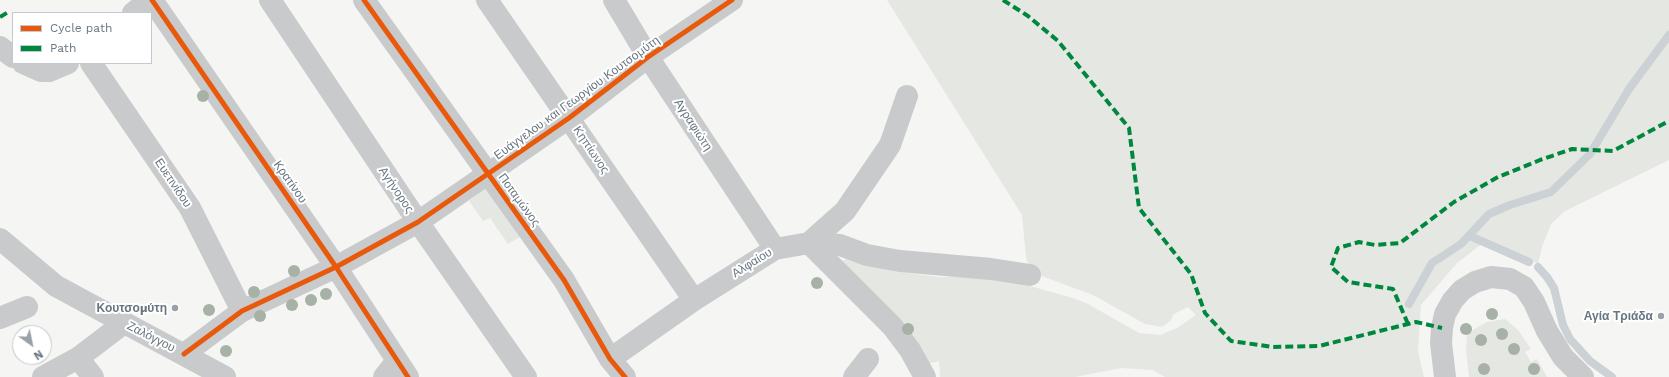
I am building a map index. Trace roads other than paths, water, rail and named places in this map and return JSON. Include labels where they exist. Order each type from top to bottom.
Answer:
[{"type":"street","points":[[134,12],[149,0]]},
{"type":"street","name":"Κρατίνου","points":[[152,0],[336,267],[396,372]]},
{"type":"street","name":"Αγήνορος","points":[[270,0],[418,222],[526,377]]},
{"type":"street","name":"Ποταμώνος","points":[[364,0],[564,280],[610,359],[625,377]]},
{"type":"street","name":"Κηπίωνος","points":[[487,0],[694,300]]},
{"type":"street","name":"Αγραφιώτη","points":[[614,0],[648,57],[775,249]]},
{"type":"street","name":"Ευάγγελου και Γεωργίου Κουτσομύτη","points":[[184,354],[242,311],[336,267],[418,222],[569,118],[648,57],[732,0]]},
{"type":"street","points":[[0,47],[12,56]]},
{"type":"street","points":[[25,64],[41,71],[50,71],[66,64]]},
{"type":"street","name":"Ευετινίδου","points":[[91,64],[190,208],[242,311]]},
{"type":"street","points":[[907,96],[890,145],[845,211],[809,244],[892,326],[910,350],[925,377]]},
{"type":"street","name":"Ζαλόγγου","points":[[0,239],[56,286],[124,324],[184,354],[225,377]]},
{"type":"street","name":"Αλφαίου","points":[[610,359],[694,300],[775,249],[809,244],[840,245],[867,255],[900,262],[991,269],[1030,275]]},
{"type":"street","points":[[1445,377],[1442,328],[1445,314],[1453,300],[1462,290],[1475,282],[1491,277],[1510,279],[1524,287],[1534,302],[1547,331],[1563,357],[1583,377]]},
{"type":"street","points":[[0,318],[27,307]]},
{"type":"street","points":[[43,377],[78,358],[124,324]]},
{"type":"street","points":[[78,358],[93,377]]},
{"type":"street","points":[[854,377],[868,358]]},
{"type":"waterway","points":[[1409,304],[1432,263],[1461,244],[1489,214],[1510,205],[1551,192],[1590,154],[1629,89],[1669,35]]},
{"type":"waterway","points":[[1470,236],[1529,262]]},
{"type":"waterway","points":[[1538,267],[1554,288],[1563,325],[1569,337]]},
{"type":"waterway","points":[[1570,339],[1590,361],[1612,377]]},
{"type":"place","name":"Κουτσομύτη","points":[[175,308]]},
{"type":"place","name":"Αγία Τριάδα","points":[[1661,316]]}]
